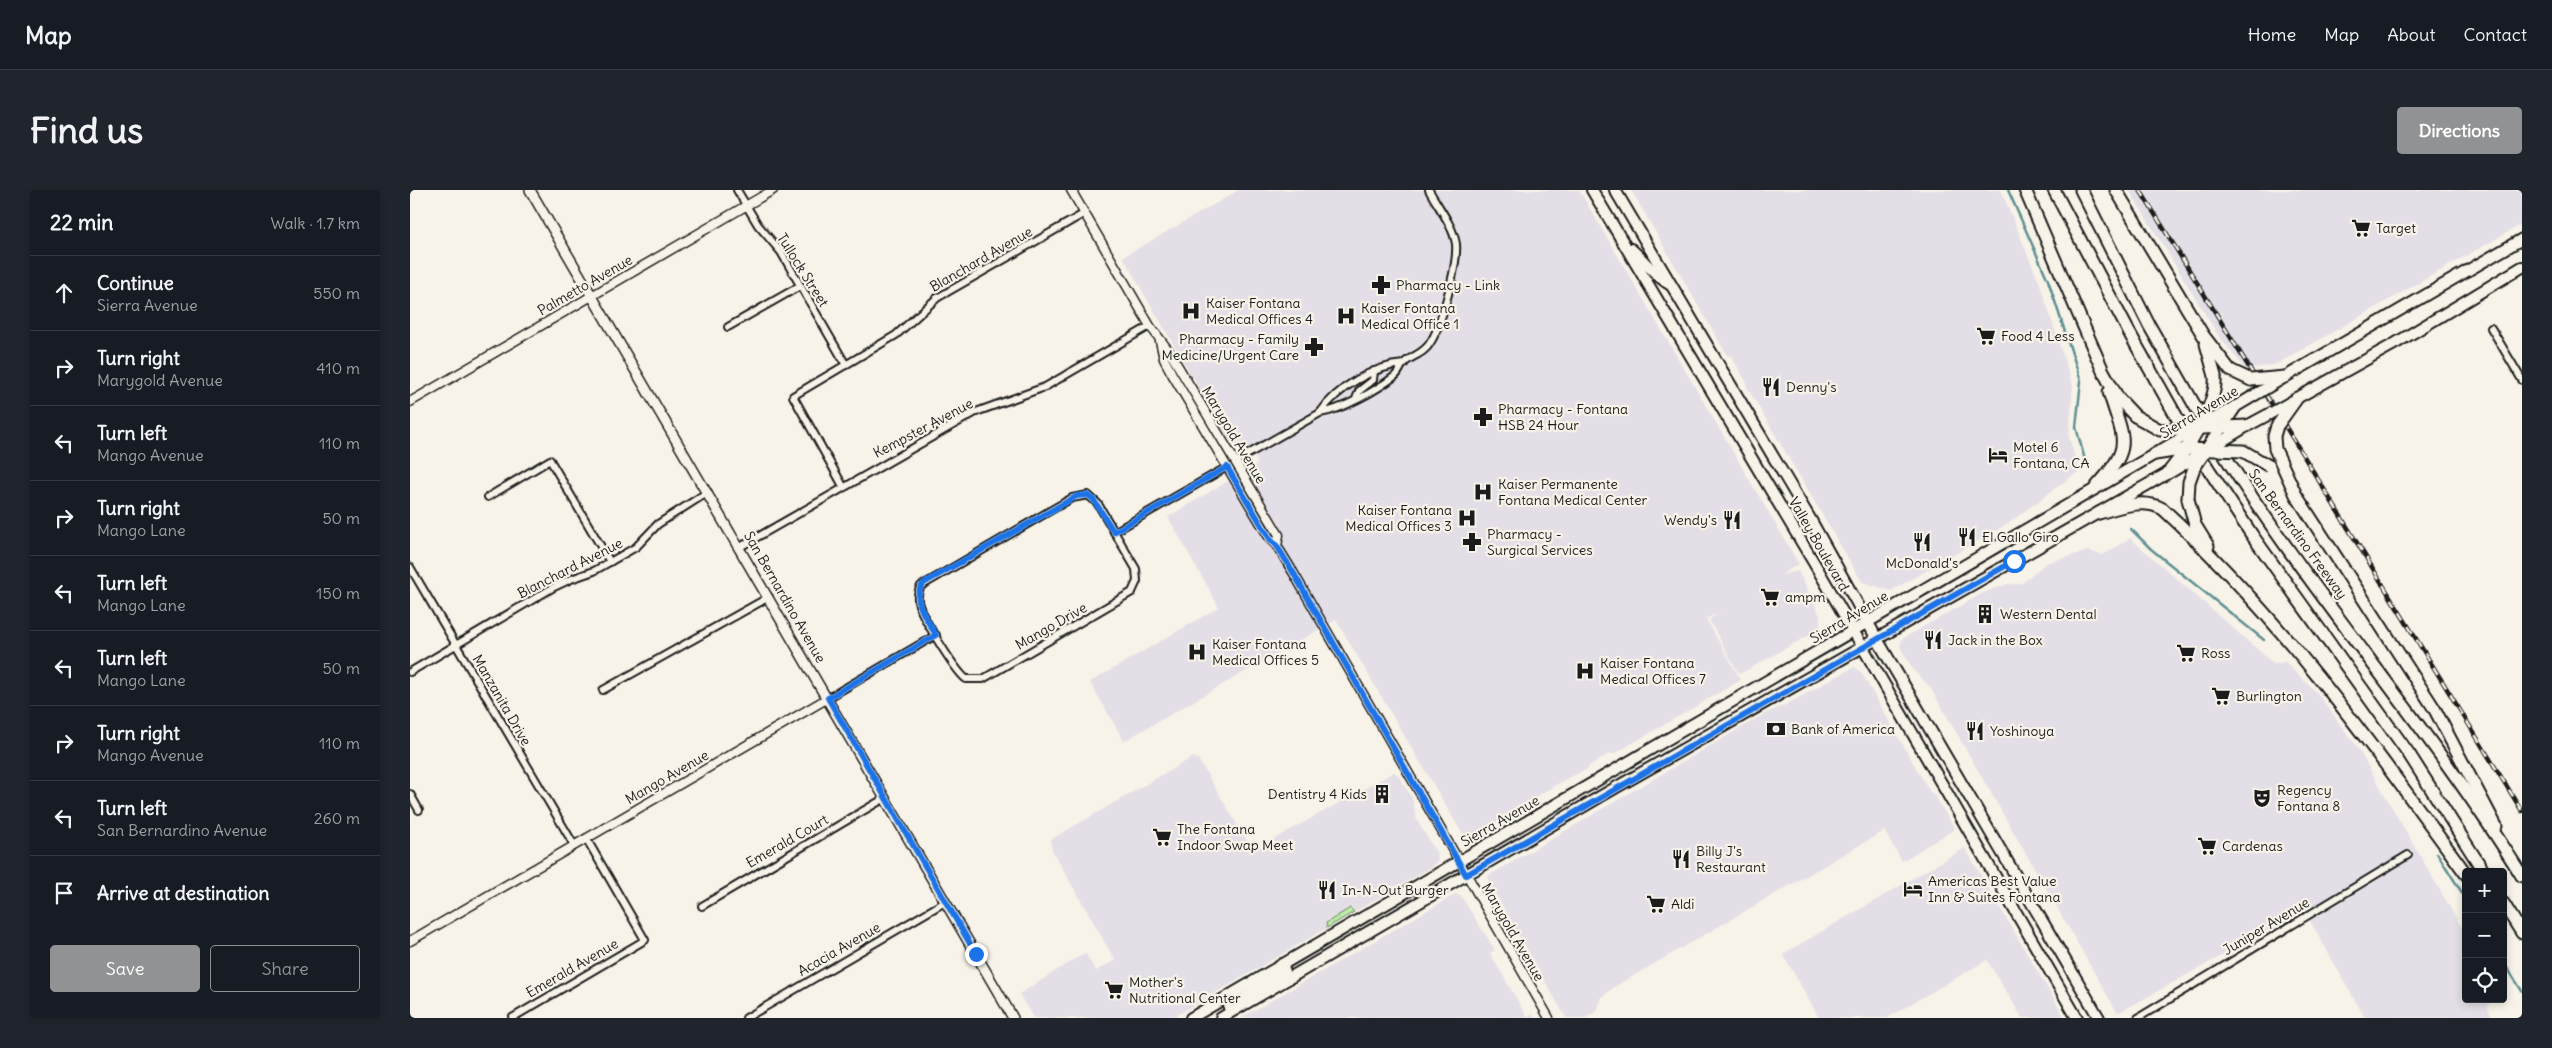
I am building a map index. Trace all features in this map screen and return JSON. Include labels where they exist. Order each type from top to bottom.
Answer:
[{"type":"highway","points":[[2025,190],[2103,371],[2118,398],[2135,416],[2160,430],[2221,429],[2248,426]]},
{"type":"highway","points":[[2054,190],[2130,334],[2209,472],[2409,754],[2481,868]]},
{"type":"highway","name":"San Bernardino Freeway","points":[[2082,190],[2149,325],[2189,397],[2235,471],[2283,542],[2453,771],[2522,876]]},
{"type":"highway","points":[[2116,190],[2203,335],[2230,370],[2251,380],[2285,377]]},
{"type":"highway","points":[[2168,473],[2187,449],[2213,400],[2215,376],[2203,335]]},
{"type":"highway","points":[[2096,487],[2115,466],[2124,440],[2103,371]]},
{"type":"highway","points":[[2297,398],[2278,426],[2274,436],[2275,449],[2296,495],[2434,708],[2484,799],[2510,857]]},
{"type":"highway","points":[[2216,559],[2195,525],[2188,499],[2189,482],[2194,468],[2208,450],[2235,406]]},
{"type":"highway","points":[[2155,454],[2187,449],[2243,451],[2269,466],[2296,495]]},
{"type":"highway","points":[[2099,512],[2130,505],[2154,504],[2162,509],[2216,559],[2343,707],[2462,869]]},
{"type":"highway","points":[[2507,909],[2522,933]]},
{"type":"highway","points":[[2507,917],[2522,933]]},
{"type":"main road","name":"San Bernardino Avenue","points":[[530,190],[1014,1018]]},
{"type":"main road","name":"Valley Boulevard","points":[[1592,190],[1854,631],[2077,1018]]},
{"type":"main road","name":"Valley Boulevard","points":[[1615,190],[1809,517],[1877,639],[2099,1018]]},
{"type":"main road","name":"Sierra Avenue","points":[[1191,1018],[2522,239]]},
{"type":"main road","points":[[1623,242],[1652,267],[1660,279],[1671,285]]},
{"type":"main road","points":[[1220,1018],[2248,426],[2396,343],[2522,267]]},
{"type":"main road","points":[[1220,1018],[1235,1002],[1285,972],[1282,964]]},
{"type":"street","name":"Tullock Street","points":[[737,190],[763,231],[781,252],[846,365]]},
{"type":"street","name":"Palmetto Avenue","points":[[410,402],[773,190]]},
{"type":"street","name":"Marygold Avenue","points":[[1071,190],[1150,326],[1169,351],[1236,461]]},
{"type":"street","points":[[1320,413],[1330,412],[1397,375],[1404,364],[1424,351],[1434,336],[1448,291],[1456,244],[1450,227],[1429,190]]},
{"type":"street","name":"Blanchard Avenue","points":[[843,486],[793,396],[902,331],[937,298],[1084,213]]},
{"type":"street","points":[[728,327],[800,286]]},
{"type":"street","name":"Kempster Avenue","points":[[740,547],[843,486],[976,412],[1045,387],[1150,326]]},
{"type":"street","points":[[2491,328],[2522,380]]},
{"type":"street","name":"Marygold Avenue","points":[[1160,341],[1164,359],[1172,374],[1270,539],[1277,546],[1403,761],[1548,1018]]},
{"type":"street","points":[[1236,461],[1320,413],[1342,390],[1374,371],[1391,364],[1404,364]]},
{"type":"street","points":[[1356,399],[1358,391],[1373,380],[1374,371]]},
{"type":"street","points":[[1172,374],[1185,386],[1220,447],[1236,461],[1244,486],[1277,546]]},
{"type":"street","points":[[488,497],[550,460],[610,562]]},
{"type":"street","points":[[1114,532],[1227,467]]},
{"type":"street","name":"Blanchard Avenue","points":[[410,672],[554,587],[610,562],[636,547],[672,514],[708,492]]},
{"type":"street","name":"Mango Drive","points":[[1088,495],[1093,499],[1136,570],[1137,581],[1132,592],[979,680],[970,680],[961,675],[936,635],[919,604],[918,593],[924,583],[1077,496],[1088,495]]},
{"type":"street","name":"Manzanita Drive","points":[[410,567],[574,845]]},
{"type":"street","points":[[604,690],[769,597]]},
{"type":"street","name":"Mango Avenue","points":[[410,941],[936,635]]},
{"type":"street","points":[[410,794],[419,810]]},
{"type":"street","name":"Emerald Court","points":[[702,906],[885,798]]},
{"type":"street","name":"Emerald Avenue","points":[[512,1018],[645,940],[586,838]]},
{"type":"street","name":"Juniper Avenue","points":[[2138,1018],[2408,855]]},
{"type":"street","name":"Acacia Avenue","points":[[746,1018],[946,902]]},
{"type":"shaded area","name":"Kaiser Permanente Fontana Medical Center","points":[[1239,190],[1579,190],[1799,564],[1781,575],[1798,571],[1820,615],[1820,629],[1742,673],[1738,672],[1709,620],[1719,612],[1706,619],[1741,680],[1614,754],[1609,754],[1589,766],[1588,769],[1566,779],[1471,837],[1462,833],[1336,620],[1124,741],[1090,682],[1219,607],[1168,517],[1258,463],[1245,442],[1238,445],[1229,440],[1123,257]]},
{"type":"shaded area","points":[[1631,190],[2001,190],[2040,284],[2073,386],[2069,437],[2079,471],[2009,523],[1891,591],[1862,582],[1747,387],[1747,383],[1731,356],[1727,355]]},
{"type":"shaded area","points":[[2129,190],[2522,190],[2522,224],[2277,364],[2246,370],[2218,335]]},
{"type":"shaded area","points":[[2130,538],[2274,664],[2285,662],[2318,694],[2357,747],[2462,928],[2462,1003],[2490,1003],[2487,1005],[2492,1018],[2365,1018],[2304,910],[2122,1011],[2117,1012],[1930,687],[1914,671],[1900,647],[1902,639],[1983,593],[2007,584],[2021,584],[2046,563],[2088,551],[2103,555]]},
{"type":"shaded area","points":[[1854,667],[1861,672],[1930,792],[1935,796],[1955,829],[1902,861],[1884,831],[1614,987],[1602,997],[1597,1011],[1585,1018],[1566,1018],[1488,881],[1488,876],[1766,713],[1783,706]]},
{"type":"shaded area","points":[[1193,757],[1198,759],[1253,851],[1394,772],[1398,775],[1412,798],[1417,820],[1437,854],[1438,860],[1432,867],[1172,1018],[1033,1018],[1019,994],[1085,953],[1096,971],[1115,960],[1052,850],[1050,840]]},
{"type":"shaded area","points":[[1965,848],[2065,1018],[2022,1018],[1987,960],[1887,1018],[1819,1018],[1783,954]]},
{"type":"shaded area","points":[[1456,894],[1461,896],[1495,950],[1490,953],[1527,1017],[1532,1014],[1535,1018],[1241,1018]]},
{"type":"green space","points":[[1350,908],[1354,912],[1327,928],[1326,923]]},
{"type":"waterway","points":[[2008,190],[2048,280],[2081,381],[2076,427],[2085,460]]},
{"type":"waterway","points":[[2131,529],[2151,549],[2264,640]]},
{"type":"waterway","points":[[2437,853],[2462,893]]},
{"type":"waterway","points":[[2507,967],[2522,991]]},
{"type":"railway","points":[[2140,190],[2522,811]]},
{"type":"place","name":"Target","points":[[2361,228]]},
{"type":"place","name":"Pharmacy - Link","points":[[1381,285]]},
{"type":"place","name":"Kaiser Fontana Medical Offices 4","points":[[1191,311]]},
{"type":"place","name":"Kaiser Fontana Medical Office 1","points":[[1346,316]]},
{"type":"place","name":"Food 4 Less","points":[[1986,336]]},
{"type":"place","name":"Pharmacy - Family Medicine/Urgent Care","points":[[1314,347]]},
{"type":"place","name":"Denny's","points":[[1771,387]]},
{"type":"place","name":"Pharmacy - Fontana HSB 24 Hour","points":[[1483,417]]},
{"type":"place","name":"Motel 6 Fontana, CA","points":[[1998,455]]},
{"type":"place","name":"Kaiser Permanente Fontana Medical Center","points":[[1483,492]]},
{"type":"place","name":"Kaiser Fontana Medical Offices 3","points":[[1467,518]]},
{"type":"place","name":"Wendy's","points":[[1732,520]]},
{"type":"place","name":"El Gallo Giro","points":[[1967,537]]},
{"type":"place","name":"Pharmacy - Surgical Services","points":[[1472,542]]},
{"type":"place","name":"McDonald's","points":[[1922,542]]},
{"type":"place","name":"ampm","points":[[1770,597]]},
{"type":"place","name":"Western Dental","points":[[1985,614]]},
{"type":"place","name":"Jack in the Box","points":[[1933,640]]},
{"type":"place","name":"Kaiser Fontana Medical Offices 5","points":[[1197,652]]},
{"type":"place","name":"Ross","points":[[2186,653]]},
{"type":"place","name":"Kaiser Fontana Medical Offices 7","points":[[1585,671]]},
{"type":"place","name":"Burlington","points":[[2221,696]]},
{"type":"place","name":"Bank of America","points":[[1776,729]]},
{"type":"place","name":"Yoshinoya","points":[[1975,731]]},
{"type":"place","name":"Dentistry 4 Kids","points":[[1382,794]]},
{"type":"place","name":"Regency Fontana 8","points":[[2262,798]]},
{"type":"place","name":"The Fontana Indoor Swap Meet","points":[[1162,837]]},
{"type":"place","name":"Cardenas","points":[[2207,846]]},
{"type":"place","name":"Billy J's Restaurant","points":[[1681,859]]},
{"type":"place","name":"Americas Best Value Inn & Suites Fontana","points":[[1913,889]]},
{"type":"place","name":"In-N-Out Burger","points":[[1327,890]]},
{"type":"place","name":"Aldi","points":[[1656,904]]},
{"type":"place","name":"Mother's Nutritional Center","points":[[1114,990]]},
{"type":"route","points":[[976,954],[828,698],[936,635],[920,608],[918,600],[919,588],[924,583],[1077,496],[1088,495],[1093,499],[1098,504],[1114,532],[1227,467],[1270,539],[1277,546],[1293,572],[1403,761],[1466,875],[2014,561]]}]
